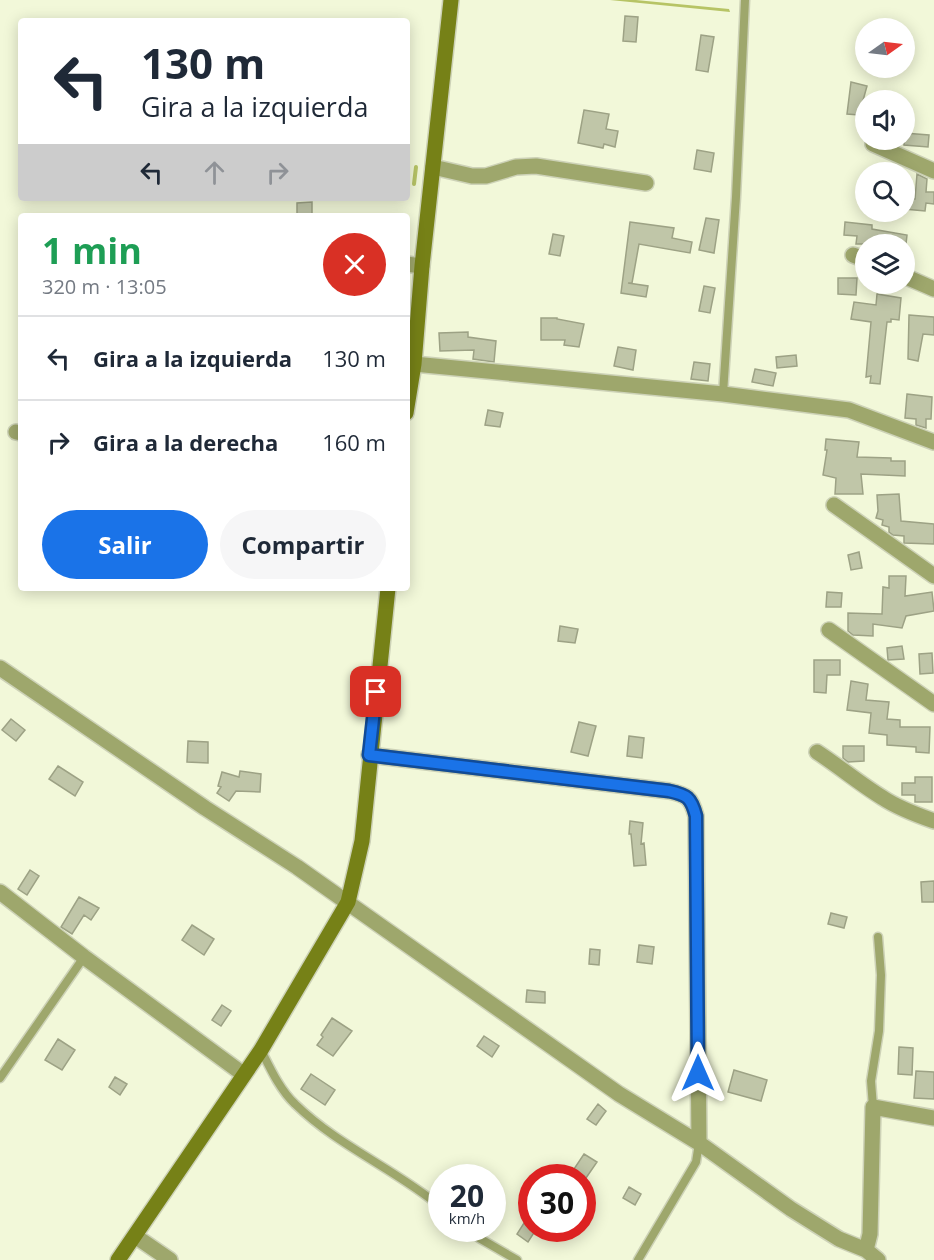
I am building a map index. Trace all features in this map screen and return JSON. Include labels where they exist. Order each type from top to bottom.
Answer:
[{"type":"street","points":[[410,388],[414,364],[414,265],[433,167],[451,0]]},
{"type":"street","points":[[887,150],[934,171]]},
{"type":"street","points":[[433,167],[472,176],[486,176],[516,167],[536,166],[646,183]]},
{"type":"street","points":[[915,280],[934,288]]},
{"type":"street","points":[[414,364],[723,394],[849,410],[934,442]]},
{"type":"street","points":[[834,505],[934,576]]},
{"type":"street","points":[[118,1260],[261,1050],[348,903],[362,841],[369,755],[388,591]]},
{"type":"street","points":[[829,630],[934,704]]},
{"type":"street","points":[[0,668],[348,903],[620,1094],[699,1143],[791,1209],[873,1257]]},
{"type":"street","points":[[817,752],[850,773],[883,799],[934,821]]},
{"type":"street","points":[[369,755],[669,791],[685,795],[693,803],[696,816],[699,1143]]},
{"type":"street","points":[[0,892],[243,1074]]},
{"type":"street","points":[[873,1257],[870,1234],[873,1107],[934,1118]]},
{"type":"street","points":[[135,1236],[170,1260]]},
{"type":"lane","points":[[723,394],[736,197],[745,0]]},
{"type":"lane","points":[[873,1107],[871,1081],[879,1031],[881,975],[878,937]]},
{"type":"lane","points":[[0,1078],[84,957]]},
{"type":"lane","points":[[261,1050],[275,1077],[294,1104],[337,1138],[428,1196]]},
{"type":"lane","points":[[638,1260],[696,1162],[699,1143]]},
{"type":"lane","points":[[486,1242],[517,1260]]},
{"type":"shaded area","points":[[610,0],[636,0],[729,9],[730,12]]},
{"type":"building","points":[[625,16],[638,17],[636,42],[623,41]]},
{"type":"building","points":[[701,35],[714,37],[708,72],[696,70]]},
{"type":"building","points":[[851,82],[867,86],[866,90],[855,90],[855,115],[847,114]]},
{"type":"building","points":[[584,110],[609,114],[606,129],[618,131],[615,147],[604,144],[603,148],[578,143]]},
{"type":"building","points":[[915,134],[929,135],[928,147],[915,146]]},
{"type":"building","points":[[697,150],[714,153],[711,172],[694,169]]},
{"type":"building","points":[[917,174],[927,179],[926,192],[934,192],[934,204],[926,203],[925,211],[915,210]]},
{"type":"building","points":[[312,202],[312,213],[297,213],[297,203]]},
{"type":"building","points":[[706,218],[719,220],[714,253],[699,250]]},
{"type":"building","points":[[630,222],[674,228],[672,238],[692,242],[690,253],[639,244],[632,283],[628,283],[648,286],[646,297],[621,293]]},
{"type":"building","points":[[845,222],[872,225],[872,229],[901,234],[855,234],[855,236],[844,235]]},
{"type":"building","points":[[553,234],[564,236],[560,256],[549,254]]},
{"type":"building","points":[[838,278],[855,278],[856,295],[838,294]]},
{"type":"building","points":[[704,286],[715,288],[710,313],[699,311]]},
{"type":"building","points":[[877,294],[901,298],[899,320],[891,319],[891,322],[887,322],[880,384],[870,383],[871,376],[866,377],[871,322],[851,319],[854,302],[876,305]]},
{"type":"building","points":[[909,315],[934,317],[934,335],[923,334],[918,361],[908,359]]},
{"type":"building","points":[[541,318],[557,318],[584,324],[579,347],[564,345],[565,340],[541,340]]},
{"type":"building","points":[[468,332],[468,337],[496,341],[494,362],[473,359],[474,350],[440,351],[439,333]]},
{"type":"building","points":[[618,347],[636,350],[633,370],[614,366]]},
{"type":"building","points":[[796,355],[797,366],[777,368],[776,357]]},
{"type":"building","points":[[694,362],[710,364],[708,381],[691,379]]},
{"type":"building","points":[[755,369],[776,373],[773,386],[752,382]]},
{"type":"building","points":[[907,394],[932,397],[931,419],[926,419],[926,428],[916,425],[916,419],[905,418]]},
{"type":"building","points":[[488,410],[503,413],[500,427],[485,425]]},
{"type":"building","points":[[826,439],[859,442],[857,457],[891,458],[891,461],[905,461],[905,476],[861,474],[863,494],[835,494],[836,478],[823,475],[827,450],[825,450]]},
{"type":"building","points":[[899,494],[901,521],[934,524],[934,544],[904,543],[904,536],[893,535],[889,532],[889,527],[882,525],[883,520],[876,518],[877,495]]},
{"type":"building","points":[[859,552],[862,568],[851,570],[848,555]]},
{"type":"building","points":[[889,576],[906,576],[905,596],[932,592],[934,611],[906,616],[902,628],[873,624],[873,636],[853,635],[848,631],[848,613],[882,614],[883,587],[889,588]]},
{"type":"building","points":[[827,592],[842,593],[841,607],[826,607]]},
{"type":"building","points":[[560,626],[578,629],[575,643],[558,641]]},
{"type":"building","points":[[902,646],[904,659],[888,660],[887,648]]},
{"type":"building","points":[[932,653],[933,673],[920,674],[919,654]]},
{"type":"building","points":[[814,660],[840,660],[840,675],[827,675],[826,693],[814,692]]},
{"type":"building","points":[[851,681],[868,684],[866,700],[889,702],[887,719],[900,720],[900,727],[930,727],[929,753],[916,752],[916,747],[887,745],[887,735],[869,733],[871,713],[847,710]]},
{"type":"building","points":[[11,719],[25,730],[16,741],[2,730]]},
{"type":"building","points":[[579,722],[596,726],[588,756],[571,752]]},
{"type":"building","points":[[629,736],[644,738],[642,758],[627,756]]},
{"type":"building","points":[[188,741],[208,742],[208,763],[187,762]]},
{"type":"building","points":[[843,746],[864,746],[864,761],[848,762],[843,758]]},
{"type":"building","points":[[58,766],[83,782],[75,796],[49,779]]},
{"type":"building","points":[[240,771],[261,774],[260,792],[236,791],[229,801],[217,793],[221,787],[218,786],[222,772],[239,777]]},
{"type":"building","points":[[915,777],[932,777],[932,802],[915,802],[915,795],[902,795],[902,783],[915,783]]},
{"type":"building","points":[[630,821],[643,823],[641,844],[644,843],[646,865],[634,866],[631,834],[629,834]]},
{"type":"building","points":[[30,870],[39,876],[27,895],[18,889]]},
{"type":"building","points":[[934,881],[934,902],[922,902],[921,882]]},
{"type":"building","points":[[79,897],[99,908],[91,920],[84,915],[72,934],[61,927]]},
{"type":"building","points":[[831,913],[847,917],[844,928],[828,924]]},
{"type":"building","points":[[192,925],[214,939],[204,955],[182,940]]},
{"type":"building","points":[[639,945],[654,947],[652,964],[637,962]]},
{"type":"building","points":[[590,949],[600,950],[599,965],[589,964]]},
{"type":"building","points":[[527,990],[545,992],[545,1003],[526,1002]]},
{"type":"building","points":[[222,1005],[231,1011],[221,1026],[212,1020]]},
{"type":"building","points":[[332,1018],[352,1031],[333,1056],[317,1045]]},
{"type":"building","points":[[484,1036],[499,1046],[492,1057],[477,1046]]},
{"type":"building","points":[[58,1039],[75,1050],[62,1070],[45,1060]]},
{"type":"building","points":[[899,1047],[913,1048],[912,1075],[898,1074]]},
{"type":"building","points":[[734,1070],[767,1080],[761,1101],[728,1092]]},
{"type":"building","points":[[916,1071],[934,1072],[934,1099],[914,1098]]},
{"type":"building","points":[[311,1074],[335,1090],[325,1105],[301,1089]]},
{"type":"building","points":[[115,1077],[127,1084],[120,1095],[109,1087]]},
{"type":"building","points":[[598,1104],[606,1111],[596,1125],[587,1119]]},
{"type":"building","points":[[584,1154],[597,1162],[596,1164],[577,1164]]},
{"type":"building","points":[[629,1187],[641,1194],[635,1205],[623,1198]]},
{"type":"waterway","points":[[414,184],[416,167]]},
{"type":"route","points":[[376,692],[369,755],[669,791],[685,795],[693,803],[696,816],[698,1073]]}]
